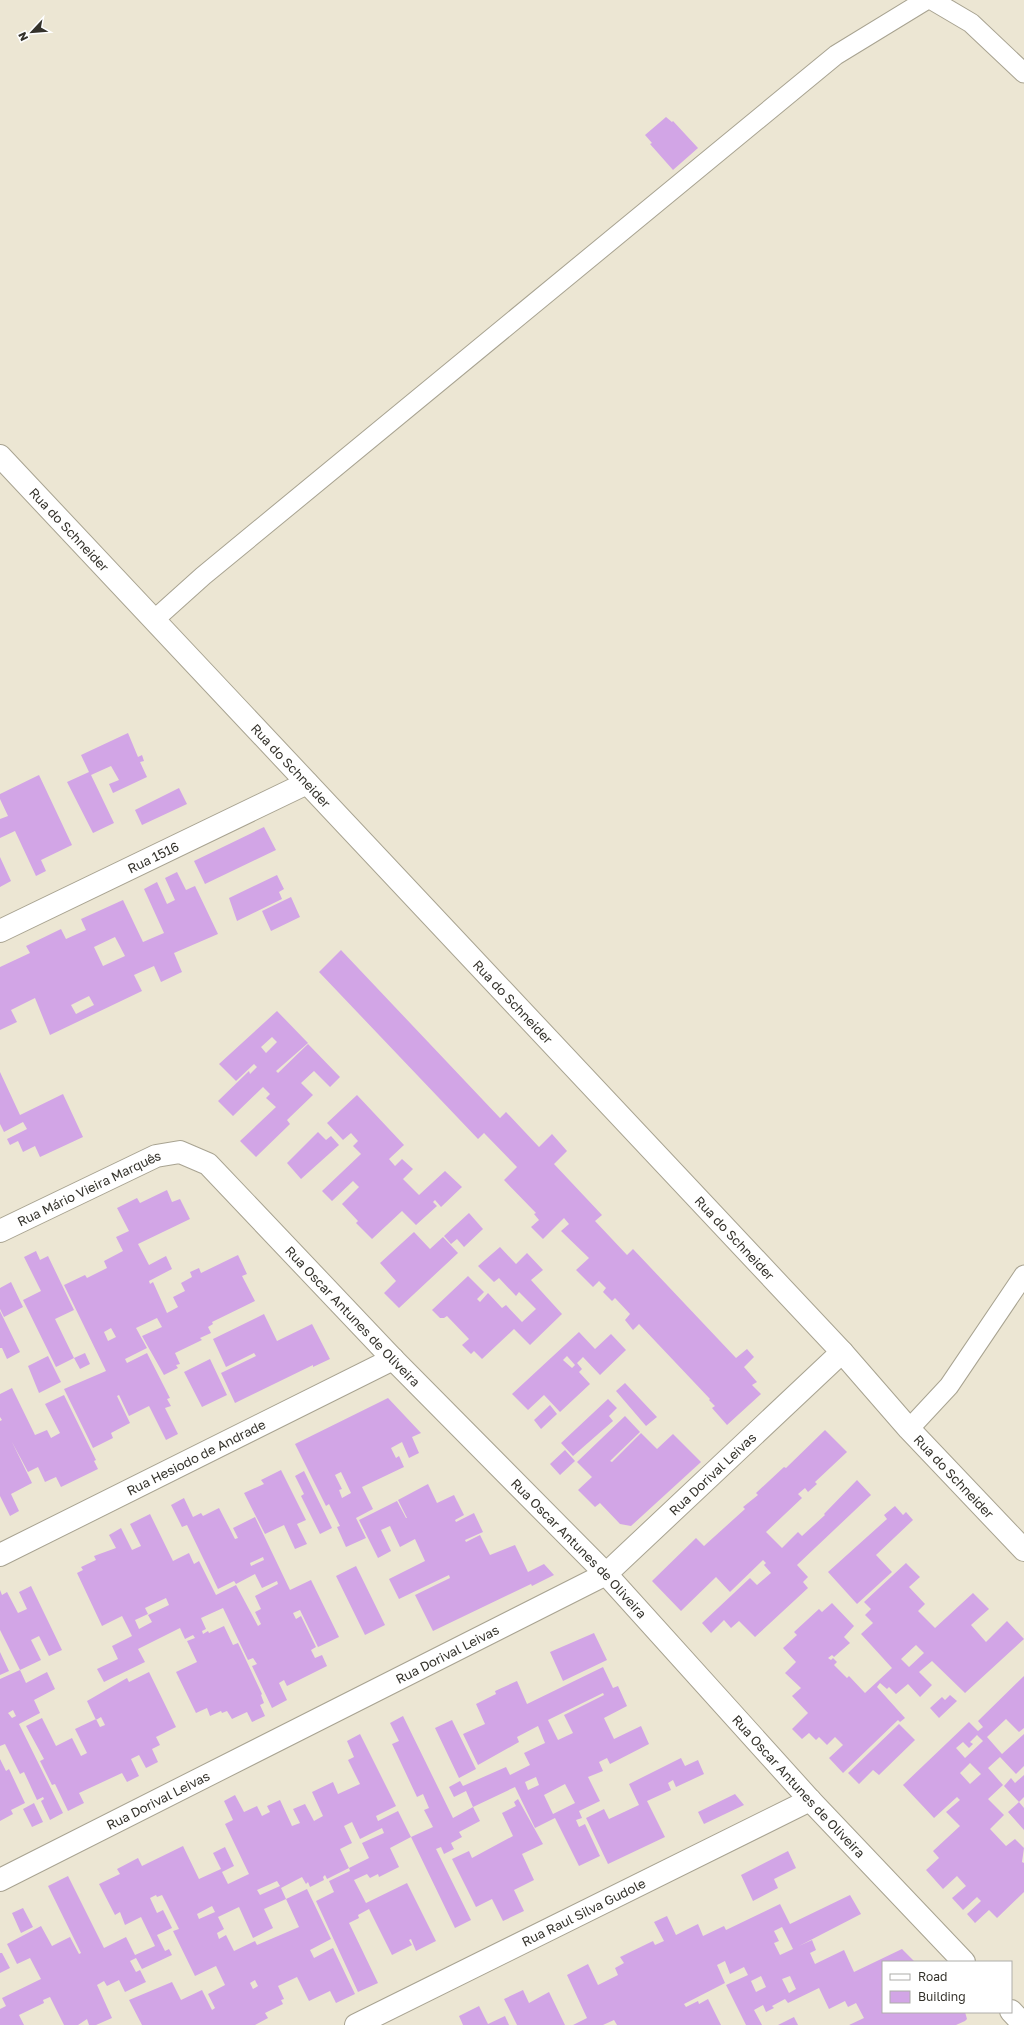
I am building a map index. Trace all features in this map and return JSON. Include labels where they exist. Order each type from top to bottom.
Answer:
[{"type":"street","name":"Rua do Schneider","points":[[0,456],[842,1352],[909,1429],[1024,1550]]},
{"type":"street","name":"Rua 1516","points":[[0,931],[307,783]]},
{"type":"street","name":"Rua Mário Vieira Marquês","points":[[0,1231],[156,1156],[180,1152]]},
{"type":"street","name":"Rua Oscar Antunes de Oliveira","points":[[180,1152],[208,1164],[393,1359],[606,1574],[810,1800],[963,1961]]},
{"type":"street","name":"Rua Dorival Leivas","points":[[0,1880],[606,1574],[842,1352]]},
{"type":"street","name":"Rua Hesiodo de Andrade","points":[[0,1555],[393,1359]]},
{"type":"street","name":"Rua Raul Silva Gudole","points":[[356,2025],[810,1800]]},
{"type":"lane","points":[[154,620],[203,576],[836,55],[926,0]]},
{"type":"lane","points":[[932,0],[971,23],[1024,72]]},
{"type":"lane","points":[[909,1429],[949,1386],[1024,1275]]},
{"type":"building","points":[[666,117],[672,122],[673,121],[698,148],[673,170],[650,144],[652,143],[645,135]]},
{"type":"building","points":[[128,733],[138,757],[142,755],[144,761],[140,762],[147,777],[113,793],[109,784],[119,780],[111,766],[91,775],[114,823],[93,833],[67,782],[89,772],[81,755]]},
{"type":"building","points":[[39,775],[72,845],[41,860],[46,871],[36,876],[15,831],[0,838],[0,819],[8,816],[0,799],[0,794]]},
{"type":"building","points":[[179,788],[187,804],[142,825],[135,810]]},
{"type":"building","points":[[264,827],[276,850],[205,884],[194,861]]},
{"type":"building","points":[[0,857],[11,881],[0,887]]},
{"type":"building","points":[[177,872],[186,890],[195,886],[218,934],[174,953],[182,972],[161,982],[154,966],[134,975],[142,991],[50,1035],[35,998],[11,1010],[17,1022],[0,1030],[0,967],[30,953],[26,946],[61,929],[66,939],[86,930],[81,919],[123,900],[143,942],[164,933],[144,889],[157,882],[167,904],[175,900],[165,878]],"holes":[[[115,937],[125,956],[103,966],[94,947]],[[89,996],[94,1005],[76,1014],[71,1005]]]},
{"type":"building","points":[[277,875],[284,889],[279,892],[282,899],[237,921],[229,898]]},
{"type":"building","points":[[291,897],[300,917],[271,931],[262,911]]},
{"type":"building","points":[[341,950],[500,1118],[506,1112],[539,1147],[552,1134],[567,1151],[554,1164],[602,1215],[595,1221],[627,1255],[633,1249],[736,1358],[747,1349],[754,1357],[744,1367],[757,1382],[752,1385],[761,1394],[727,1425],[712,1408],[715,1406],[709,1400],[710,1399],[639,1324],[633,1330],[625,1320],[630,1314],[615,1298],[612,1301],[603,1292],[606,1288],[599,1281],[593,1287],[576,1270],[589,1258],[561,1231],[569,1224],[564,1218],[543,1239],[531,1227],[539,1220],[534,1214],[536,1213],[504,1180],[517,1167],[484,1133],[478,1139],[319,972]]},
{"type":"building","points":[[277,1011],[308,1043],[276,1071],[278,1073],[308,1044],[340,1077],[330,1087],[314,1071],[301,1083],[313,1095],[287,1120],[290,1124],[256,1157],[240,1141],[276,1107],[266,1098],[270,1094],[263,1087],[233,1116],[218,1101],[249,1071],[250,1074],[257,1067],[254,1064],[236,1081],[219,1064]],"holes":[[[272,1037],[277,1042],[266,1053],[261,1047]]]},
{"type":"building","points":[[0,1072],[20,1115],[63,1094],[83,1137],[40,1157],[35,1146],[23,1152],[18,1141],[10,1145],[7,1139],[27,1129],[23,1122],[4,1132],[0,1124]]},
{"type":"building","points":[[357,1095],[404,1145],[389,1159],[395,1166],[402,1159],[413,1169],[403,1179],[419,1195],[445,1171],[462,1187],[441,1207],[435,1200],[433,1202],[437,1206],[416,1225],[402,1211],[372,1239],[356,1223],[358,1221],[342,1204],[359,1187],[353,1181],[332,1201],[322,1191],[361,1154],[353,1146],[358,1141],[351,1133],[343,1140],[327,1123]]},
{"type":"building","points":[[318,1132],[326,1140],[331,1136],[339,1145],[301,1179],[287,1163]]},
{"type":"building","points":[[167,1190],[172,1202],[180,1199],[190,1219],[138,1244],[149,1265],[166,1256],[172,1269],[149,1281],[150,1284],[153,1282],[167,1313],[178,1307],[173,1297],[185,1291],[181,1283],[192,1277],[190,1272],[199,1268],[201,1273],[238,1255],[247,1274],[242,1276],[255,1301],[212,1322],[213,1324],[208,1327],[211,1333],[200,1338],[202,1340],[175,1353],[180,1364],[176,1365],[178,1368],[164,1375],[142,1336],[162,1327],[157,1318],[136,1328],[147,1348],[125,1359],[127,1363],[147,1353],[170,1398],[167,1399],[171,1406],[165,1408],[178,1434],[166,1440],[149,1406],[129,1416],[119,1395],[117,1396],[130,1423],[111,1433],[113,1438],[93,1448],[64,1389],[106,1371],[64,1285],[85,1275],[87,1278],[107,1268],[104,1261],[123,1251],[116,1237],[129,1231],[117,1208],[137,1198],[140,1203]],"holes":[[[111,1328],[116,1337],[108,1341],[104,1332]]]},
{"type":"building","points":[[469,1213],[483,1229],[464,1247],[457,1239],[451,1244],[444,1236]]},
{"type":"building","points":[[414,1232],[430,1249],[443,1237],[458,1253],[399,1308],[384,1293],[396,1281],[380,1263]]},
{"type":"building","points":[[500,1247],[516,1264],[527,1253],[543,1270],[531,1280],[562,1314],[530,1345],[514,1329],[482,1359],[474,1351],[471,1354],[462,1345],[469,1339],[447,1316],[440,1318],[432,1310],[468,1276],[484,1292],[477,1299],[480,1302],[488,1293],[502,1308],[506,1305],[522,1322],[536,1309],[519,1292],[516,1296],[499,1278],[494,1282],[478,1266]]},
{"type":"building","points":[[36,1251],[40,1260],[48,1256],[74,1310],[55,1319],[74,1358],[56,1367],[23,1300],[41,1291],[24,1257]]},
{"type":"building","points":[[11,1282],[23,1307],[4,1317],[0,1309],[0,1288]]},
{"type":"building","points":[[0,1311],[20,1352],[7,1359],[2,1348],[0,1348]]},
{"type":"building","points":[[264,1314],[277,1341],[312,1324],[330,1359],[313,1367],[313,1365],[235,1403],[221,1373],[256,1356],[254,1353],[226,1367],[213,1339]]},
{"type":"building","points":[[579,1332],[595,1349],[611,1334],[626,1350],[600,1375],[583,1357],[577,1363],[582,1369],[579,1372],[590,1384],[560,1412],[544,1395],[528,1410],[512,1394]],"holes":[[[567,1356],[575,1365],[572,1368],[563,1360]]]},
{"type":"building","points":[[85,1353],[90,1364],[80,1369],[74,1358]]},
{"type":"building","points":[[48,1356],[61,1382],[39,1393],[28,1366]]},
{"type":"building","points":[[210,1359],[227,1395],[202,1407],[184,1372]]},
{"type":"building","points":[[625,1383],[657,1417],[646,1426],[616,1391]]},
{"type":"building","points":[[12,1388],[35,1435],[47,1430],[51,1438],[60,1433],[45,1404],[64,1395],[96,1460],[94,1461],[98,1469],[61,1487],[56,1477],[45,1482],[38,1467],[28,1472],[12,1442],[32,1483],[11,1494],[19,1511],[10,1516],[0,1496],[0,1421],[2,1420],[0,1417],[0,1394]]},
{"type":"building","points":[[388,1398],[421,1433],[412,1437],[419,1453],[409,1458],[402,1442],[391,1448],[396,1458],[399,1456],[404,1467],[362,1487],[373,1509],[356,1518],[366,1538],[346,1547],[337,1527],[340,1526],[329,1504],[326,1506],[295,1444]],"holes":[[[341,1472],[351,1493],[342,1498],[339,1490],[342,1489],[335,1475]]]},
{"type":"building","points":[[608,1399],[617,1408],[609,1416],[613,1421],[573,1456],[561,1443]]},
{"type":"building","points":[[550,1405],[557,1414],[541,1429],[534,1420]]},
{"type":"building","points":[[625,1416],[640,1432],[610,1461],[612,1462],[641,1433],[657,1449],[673,1434],[701,1462],[631,1526],[620,1524],[600,1503],[595,1507],[578,1490],[592,1477],[577,1462]]},
{"type":"building","points":[[825,1430],[847,1452],[815,1482],[817,1484],[808,1492],[805,1488],[798,1494],[802,1498],[766,1532],[782,1548],[798,1532],[802,1536],[825,1515],[824,1514],[857,1480],[871,1495],[797,1565],[808,1577],[803,1582],[808,1588],[755,1637],[739,1621],[731,1628],[724,1620],[711,1633],[702,1623],[750,1578],[757,1585],[771,1573],[764,1565],[766,1563],[763,1560],[730,1592],[716,1577],[681,1611],[652,1581],[696,1538],[704,1546],[745,1509],[743,1507],[758,1495],[756,1493],[784,1467],[786,1468]]},
{"type":"building","points":[[565,1450],[575,1461],[560,1475],[550,1464]]},
{"type":"building","points":[[281,1470],[306,1520],[297,1524],[307,1544],[295,1549],[284,1525],[265,1534],[244,1493],[264,1484],[261,1480]]},
{"type":"building","points":[[304,1471],[332,1528],[320,1534],[301,1496],[304,1494],[295,1476]]},
{"type":"building","points":[[428,1484],[437,1503],[454,1495],[464,1515],[455,1520],[456,1522],[474,1513],[483,1532],[465,1540],[466,1542],[480,1535],[490,1555],[515,1545],[528,1572],[544,1564],[554,1575],[532,1586],[531,1584],[433,1631],[415,1595],[450,1578],[449,1575],[399,1599],[389,1579],[425,1561],[415,1539],[400,1547],[390,1526],[381,1530],[391,1551],[378,1558],[359,1520],[397,1501],[407,1518],[398,1500]]},
{"type":"building","points":[[184,1498],[193,1517],[201,1513],[203,1516],[219,1508],[235,1539],[238,1538],[233,1528],[255,1517],[290,1590],[311,1580],[339,1637],[318,1647],[300,1610],[293,1613],[296,1619],[301,1616],[316,1647],[311,1650],[315,1658],[322,1655],[327,1666],[287,1686],[284,1680],[279,1683],[287,1700],[272,1708],[252,1666],[257,1664],[253,1658],[248,1660],[223,1608],[201,1618],[206,1629],[202,1631],[203,1634],[208,1631],[209,1633],[224,1626],[233,1645],[238,1643],[262,1694],[264,1703],[260,1705],[265,1716],[252,1722],[247,1712],[232,1719],[227,1711],[222,1713],[221,1711],[210,1716],[207,1708],[196,1713],[176,1672],[197,1662],[187,1641],[195,1638],[193,1635],[185,1639],[180,1628],[138,1649],[145,1662],[104,1682],[97,1669],[118,1659],[112,1646],[132,1636],[122,1616],[102,1626],[77,1573],[83,1570],[81,1567],[96,1560],[94,1556],[116,1548],[109,1535],[121,1528],[132,1550],[141,1546],[130,1524],[150,1514],[173,1561],[189,1553],[194,1564],[199,1561],[216,1595],[236,1585],[258,1626],[261,1624],[255,1612],[261,1609],[255,1596],[278,1584],[277,1581],[262,1588],[255,1574],[236,1584],[234,1581],[218,1589],[187,1525],[182,1527],[171,1505]],"holes":[[[263,1557],[264,1560],[251,1566],[250,1563]],[[166,1598],[169,1605],[148,1615],[152,1622],[139,1629],[135,1620],[148,1614],[145,1608]]]},
{"type":"building","points":[[895,1506],[903,1515],[906,1512],[913,1520],[876,1555],[892,1572],[857,1604],[828,1572],[887,1519],[884,1515]]},
{"type":"building","points":[[906,1563],[920,1577],[909,1587],[925,1604],[918,1611],[935,1628],[973,1593],[989,1609],[971,1625],[986,1642],[1007,1621],[1024,1639],[965,1693],[932,1661],[919,1672],[932,1685],[920,1697],[908,1684],[896,1694],[889,1687],[887,1689],[880,1683],[877,1687],[905,1718],[900,1722],[898,1720],[843,1773],[829,1758],[843,1745],[835,1737],[827,1745],[819,1737],[816,1740],[809,1733],[802,1739],[792,1729],[808,1713],[792,1696],[801,1688],[785,1673],[796,1662],[783,1648],[797,1635],[794,1632],[819,1609],[822,1612],[832,1603],[854,1626],[844,1637],[850,1643],[834,1657],[832,1655],[828,1658],[831,1660],[833,1658],[837,1662],[834,1665],[847,1678],[849,1676],[865,1693],[892,1668],[861,1634],[873,1623],[865,1615],[871,1609],[864,1602]],"holes":[[[916,1645],[924,1653],[909,1667],[901,1659]]]},
{"type":"building","points":[[356,1566],[385,1625],[365,1635],[336,1576]]},
{"type":"building","points":[[31,1586],[62,1650],[49,1656],[39,1636],[31,1640],[41,1660],[20,1670],[0,1630],[0,1590],[2,1595],[7,1592],[18,1613],[27,1609],[19,1592]]},
{"type":"building","points":[[594,1633],[607,1660],[563,1681],[550,1652]]},
{"type":"building","points":[[0,1652],[9,1671],[0,1675]]},
{"type":"building","points":[[603,1667],[613,1688],[618,1686],[627,1706],[604,1718],[614,1739],[641,1726],[649,1744],[610,1764],[607,1758],[599,1762],[603,1771],[588,1777],[600,1801],[579,1811],[582,1818],[576,1820],[579,1827],[585,1824],[600,1856],[579,1866],[555,1818],[535,1828],[515,1787],[473,1807],[466,1791],[454,1797],[449,1787],[460,1781],[463,1786],[506,1767],[510,1775],[530,1765],[524,1753],[545,1743],[538,1726],[517,1737],[519,1742],[478,1765],[463,1734],[485,1724],[476,1704],[496,1694],[495,1691],[517,1681],[527,1704]],"holes":[[[603,1693],[604,1695],[564,1715],[573,1733],[558,1740],[548,1720]],[[536,1777],[539,1785],[528,1790],[525,1782]],[[565,1784],[575,1803],[553,1814],[544,1795]]]},
{"type":"building","points":[[20,1670],[26,1683],[47,1672],[55,1689],[34,1700],[40,1713],[19,1724],[63,1813],[50,1820],[41,1801],[44,1799],[43,1797],[37,1800],[24,1772],[20,1774],[5,1744],[0,1746],[0,1679]],"holes":[[[13,1710],[16,1716],[12,1718],[8,1713]]]},
{"type":"building","points":[[149,1672],[176,1727],[156,1737],[160,1745],[152,1749],[158,1762],[146,1768],[139,1755],[131,1759],[139,1776],[127,1782],[122,1773],[79,1793],[84,1803],[68,1811],[55,1784],[52,1785],[40,1761],[44,1759],[26,1726],[42,1718],[56,1746],[72,1738],[81,1756],[87,1753],[75,1729],[96,1719],[87,1701],[127,1678],[129,1682]],"holes":[[[101,1717],[105,1725],[100,1727],[96,1720]]]},
{"type":"building","points":[[1024,1676],[1024,1728],[1019,1732],[1006,1719],[987,1737],[1002,1754],[1024,1734],[1024,1766],[1016,1774],[1000,1757],[988,1768],[1003,1785],[988,1799],[1004,1815],[990,1829],[1006,1846],[1015,1839],[1024,1848],[1022,1862],[1024,1863],[1024,1892],[997,1918],[989,1910],[975,1923],[967,1914],[981,1901],[977,1897],[963,1910],[952,1898],[966,1886],[957,1876],[943,1889],[926,1870],[939,1858],[933,1851],[960,1826],[946,1812],[960,1800],[957,1797],[934,1818],[903,1785],[969,1722],[978,1731],[983,1727],[978,1721]],"holes":[[[977,1735],[983,1741],[965,1758],[956,1748],[963,1742],[969,1748],[973,1744],[970,1742]],[[970,1763],[981,1774],[970,1784],[960,1773]]]},
{"type":"building","points":[[950,1695],[957,1701],[939,1718],[930,1708],[942,1697],[945,1700]]},
{"type":"building","points":[[403,1716],[453,1818],[473,1807],[480,1821],[459,1832],[462,1837],[451,1843],[454,1849],[444,1854],[441,1847],[436,1849],[471,1920],[455,1928],[411,1837],[433,1827],[424,1810],[429,1808],[423,1794],[417,1797],[392,1744],[399,1741],[390,1723]]},
{"type":"building","points":[[452,1720],[476,1769],[459,1778],[435,1728]]},
{"type":"building","points":[[899,1724],[915,1740],[879,1775],[873,1770],[859,1784],[848,1773]]},
{"type":"building","points":[[360,1734],[396,1806],[376,1816],[378,1821],[398,1811],[411,1837],[390,1848],[399,1867],[379,1877],[378,1874],[370,1878],[367,1874],[354,1880],[366,1903],[407,1883],[436,1941],[416,1951],[411,1939],[409,1940],[412,1945],[392,1955],[369,1909],[358,1915],[359,1918],[349,1923],[378,1983],[358,1992],[316,1901],[334,1892],[329,1881],[350,1871],[349,1868],[327,1879],[325,1875],[323,1877],[324,1880],[310,1887],[308,1882],[306,1884],[302,1877],[281,1888],[286,1899],[307,1889],[331,1939],[310,1950],[314,1958],[333,1948],[355,1994],[336,2003],[330,1991],[309,2001],[297,1977],[278,1986],[284,1999],[281,2000],[283,2004],[265,2013],[268,2018],[255,2025],[142,2025],[129,2000],[172,1982],[181,2000],[202,1990],[212,2010],[215,2008],[208,1994],[225,1985],[216,1966],[195,1976],[173,1931],[179,1929],[162,1895],[157,1897],[156,1895],[150,1898],[157,1913],[163,1910],[172,1928],[157,1935],[165,1951],[169,1949],[172,1955],[142,1969],[136,1958],[130,1961],[136,1972],[140,1970],[146,1982],[125,1992],[119,1980],[107,1986],[104,1981],[97,1985],[112,2018],[96,2025],[89,2025],[87,2019],[78,2025],[64,2025],[50,1997],[43,2000],[44,2003],[19,2015],[24,2025],[0,2025],[0,2009],[6,2006],[2,1998],[41,1979],[30,1958],[17,1964],[7,1944],[41,1926],[52,1946],[70,1937],[79,1954],[81,1953],[48,1886],[68,1876],[104,1948],[126,1937],[135,1955],[155,1946],[141,1917],[125,1925],[120,1912],[115,1915],[99,1884],[120,1874],[117,1869],[138,1858],[142,1866],[183,1846],[199,1879],[221,1869],[213,1853],[225,1847],[234,1866],[222,1872],[228,1884],[249,1874],[225,1824],[233,1820],[224,1801],[235,1795],[244,1812],[257,1806],[262,1816],[270,1812],[267,1806],[280,1800],[292,1826],[300,1823],[293,1809],[305,1804],[314,1821],[323,1816],[312,1792],[333,1782],[338,1794],[360,1784],[348,1760],[354,1757],[347,1741]],"holes":[[[352,1822],[360,1839],[382,1828],[384,1833],[362,1843],[369,1858],[349,1868],[340,1849],[352,1843],[344,1826]],[[277,1881],[280,1886],[260,1895],[257,1890]],[[286,1899],[299,1927],[257,1945],[255,1941],[234,1951],[226,1935],[219,1939],[217,1933],[224,1929],[218,1917],[239,1907],[253,1938],[273,1928],[264,1909]],[[212,1906],[215,1912],[199,1919],[197,1914]],[[255,1980],[258,1986],[253,1989],[250,1983]]]},
{"type":"building","points":[[681,1758],[685,1766],[698,1760],[704,1774],[676,1787],[673,1780],[668,1783],[671,1790],[647,1801],[665,1837],[608,1864],[586,1818],[604,1809],[609,1819],[639,1805],[629,1784]]},
{"type":"building","points":[[0,1759],[6,1771],[9,1769],[25,1803],[11,1810],[13,1814],[0,1821]]},
{"type":"building","points":[[1024,1775],[1024,1797],[1019,1802],[1004,1786],[1011,1778],[1015,1783]]},
{"type":"building","points":[[735,1794],[744,1805],[704,1824],[698,1812]]},
{"type":"building","points":[[518,1799],[543,1844],[522,1854],[534,1880],[514,1890],[524,1911],[503,1921],[492,1899],[476,1907],[452,1859],[469,1851],[472,1858],[513,1836],[502,1813],[516,1806],[514,1802]]},
{"type":"building","points":[[1019,1802],[1024,1808],[1024,1830],[1008,1812]]},
{"type":"building","points":[[34,1803],[43,1822],[32,1827],[23,1809]]},
{"type":"building","points":[[788,1851],[796,1868],[774,1879],[778,1888],[753,1901],[741,1875]]},
{"type":"building","points":[[850,1895],[861,1914],[799,1946],[812,1940],[816,1950],[810,1953],[815,1964],[844,1950],[854,1972],[902,1949],[914,1961],[882,1961],[882,2013],[965,2013],[967,2019],[956,2025],[849,2025],[864,2018],[856,2003],[848,2007],[845,2001],[829,2009],[819,1988],[788,2003],[785,1999],[772,2006],[774,2008],[766,2012],[763,2005],[754,2010],[762,2025],[746,2025],[726,1985],[748,1975],[744,1967],[730,1974],[725,1961],[717,1965],[725,1983],[684,2004],[686,2007],[698,2001],[699,2004],[708,1999],[721,2025],[617,2025],[614,2020],[603,2025],[573,2025],[587,2018],[567,1975],[588,1964],[598,1985],[618,1975],[615,1968],[624,1963],[620,1957],[653,1941],[655,1945],[664,1941],[654,1922],[667,1916],[676,1935],[698,1924],[703,1936],[724,1926],[726,1930],[780,1904],[790,1924]],"holes":[[[782,1927],[793,1949],[780,1955],[774,1943],[779,1941],[774,1931]],[[761,1976],[766,1987],[756,1992],[751,1981]],[[790,1976],[796,1989],[789,1993],[782,1979]]]},
{"type":"building","points":[[23,1908],[33,1927],[21,1933],[12,1913]]},
{"type":"building","points":[[0,1953],[2,1953],[10,1968],[0,1973]]},
{"type":"building","points":[[523,1990],[529,2003],[549,1992],[565,2025],[517,2025],[504,1999]]},
{"type":"building","points":[[479,2006],[488,2024],[505,2016],[509,2025],[463,2025],[459,2016]]},
{"type":"building","points":[[794,2017],[798,2025],[778,2025]]}]
